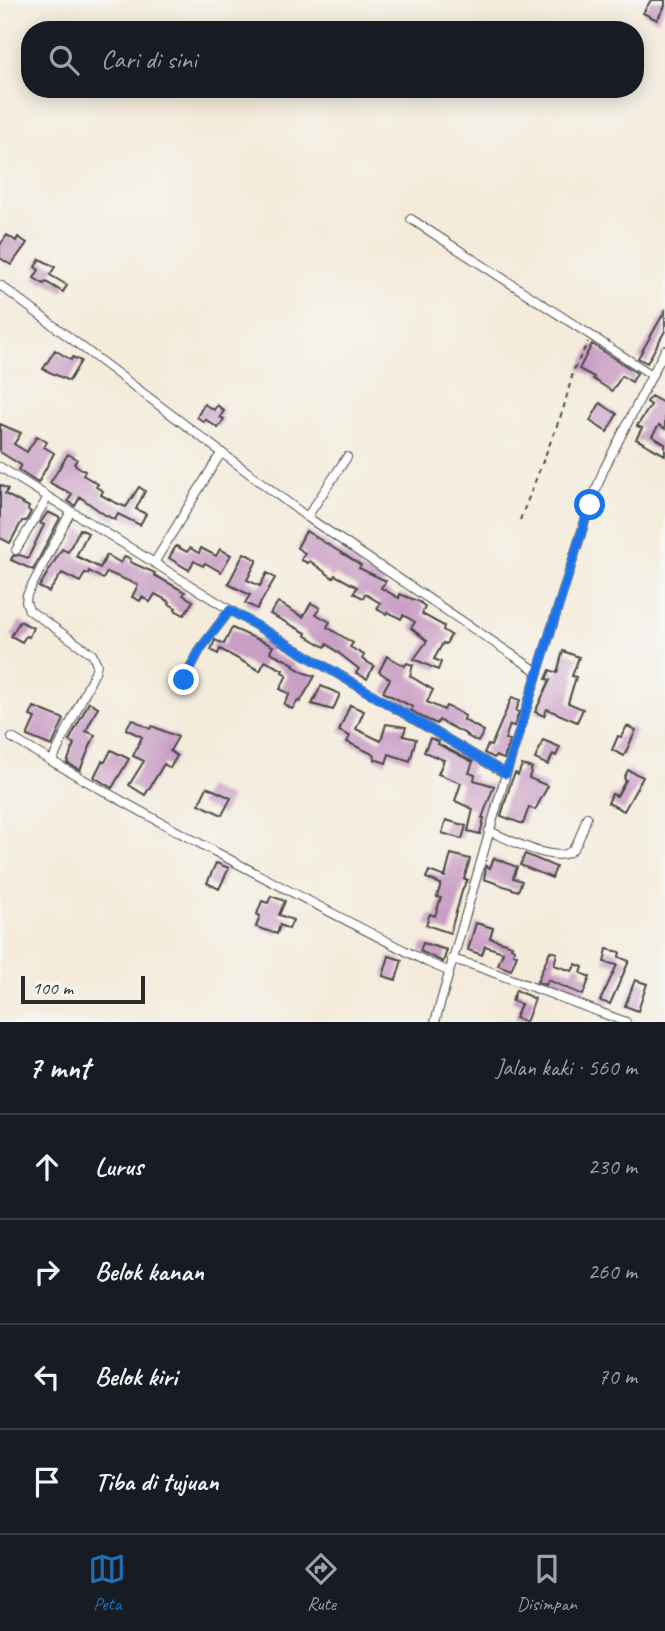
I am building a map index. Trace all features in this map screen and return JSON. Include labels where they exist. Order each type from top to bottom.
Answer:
[{"type":"street","points":[[411,219],[652,375]]},
{"type":"street","points":[[0,285],[307,517],[538,672]]},
{"type":"street","points":[[435,1022],[489,831],[578,540],[604,469],[665,350]]},
{"type":"street","points":[[154,563],[221,453]]},
{"type":"street","points":[[307,517],[347,457]]},
{"type":"street","points":[[0,467],[230,610],[506,774]]},
{"type":"street","points":[[16,550],[48,497]]},
{"type":"street","points":[[52,761],[97,664],[92,654],[29,610],[26,602],[27,595],[71,511]]},
{"type":"street","points":[[184,680],[201,648],[230,610]]},
{"type":"street","points":[[12,738],[215,853],[449,971]]},
{"type":"street","points":[[489,831],[548,855],[565,855],[574,849],[587,817]]},
{"type":"street","points":[[452,959],[476,965],[626,1022]]},
{"type":"path","points":[[520,520],[563,410],[574,369],[591,336]]},
{"type":"building","points":[[651,0],[665,0],[665,6],[657,20],[643,13]]},
{"type":"building","points":[[7,235],[16,241],[18,237],[27,243],[11,265],[0,258],[0,245]]},
{"type":"building","points":[[40,259],[55,267],[50,275],[67,285],[63,292],[34,278],[39,270],[35,267]]},
{"type":"building","points":[[665,311],[665,331],[647,363],[638,358]]},
{"type":"building","points":[[592,344],[637,373],[632,382],[622,376],[612,391],[579,369]]},
{"type":"building","points":[[55,350],[71,360],[73,357],[81,361],[69,381],[43,369]]},
{"type":"building","points":[[651,396],[665,404],[665,429],[659,425],[652,436],[665,444],[665,455],[636,439],[642,428],[637,426],[651,405],[647,402]]},
{"type":"building","points":[[600,403],[617,414],[607,432],[590,421]]},
{"type":"building","points":[[204,404],[214,410],[217,405],[224,411],[220,417],[224,419],[218,428],[197,417]]},
{"type":"building","points":[[0,424],[21,433],[14,444],[27,452],[37,436],[47,442],[44,447],[54,453],[38,483],[18,470],[21,465],[0,452]]},
{"type":"building","points":[[68,454],[77,459],[74,464],[85,471],[83,475],[98,484],[96,487],[103,491],[101,495],[114,502],[126,507],[139,487],[145,491],[136,509],[146,514],[140,525],[118,514],[115,520],[80,497],[75,506],[68,501],[72,494],[50,483]]},
{"type":"building","points":[[0,485],[8,489],[5,494],[29,507],[31,512],[26,521],[22,521],[10,543],[0,538]]},
{"type":"building","points":[[48,512],[60,518],[33,570],[11,560],[13,556],[20,555],[28,558],[44,525],[40,523]]},
{"type":"building","points":[[80,529],[88,533],[76,556],[100,568],[107,555],[121,563],[125,556],[131,559],[130,562],[155,573],[154,575],[185,592],[183,595],[193,601],[184,615],[175,610],[170,602],[155,594],[150,602],[142,597],[140,601],[132,597],[138,585],[107,572],[103,579],[89,571],[80,582],[62,573],[49,592],[39,587],[62,549],[68,552]]},
{"type":"building","points":[[306,531],[361,565],[359,568],[386,581],[381,588],[399,598],[400,594],[420,602],[425,607],[422,614],[444,626],[443,630],[451,635],[434,659],[441,662],[438,670],[414,659],[427,641],[411,628],[415,622],[403,615],[401,619],[388,612],[386,614],[377,609],[380,603],[365,594],[363,598],[354,593],[357,587],[335,575],[333,578],[310,561],[308,563],[301,560],[305,553],[297,548]]},
{"type":"building","points":[[176,546],[187,552],[190,548],[199,553],[201,548],[216,556],[220,549],[231,555],[221,572],[205,563],[203,566],[194,561],[189,570],[169,558]]},
{"type":"building","points":[[244,553],[257,560],[247,580],[260,586],[267,573],[275,578],[257,609],[245,603],[250,595],[228,584]]},
{"type":"building","points":[[278,602],[303,617],[311,603],[320,608],[316,614],[330,622],[327,627],[353,643],[350,647],[364,655],[362,659],[374,666],[367,679],[356,673],[359,669],[327,644],[325,647],[305,635],[306,633],[270,614]]},
{"type":"building","points":[[20,621],[33,628],[29,637],[26,636],[22,642],[11,636]]},
{"type":"building","points":[[232,628],[273,646],[270,652],[315,676],[300,702],[292,709],[284,704],[290,694],[280,689],[287,675],[283,670],[265,661],[260,671],[220,649],[218,654],[211,650],[215,640],[224,644]]},
{"type":"building","points":[[563,651],[579,657],[572,676],[576,677],[568,703],[583,709],[577,722],[547,709],[544,716],[535,712],[550,680],[546,679],[550,670],[557,673]]},
{"type":"building","points":[[387,656],[405,666],[407,663],[413,665],[410,676],[433,690],[427,702],[444,710],[446,706],[455,710],[465,716],[464,720],[484,731],[478,742],[439,720],[437,724],[424,718],[411,710],[413,707],[383,692],[390,679],[379,672]]},
{"type":"building","points":[[321,686],[340,694],[333,710],[312,704]]},
{"type":"building","points":[[512,697],[520,700],[516,711],[519,712],[505,739],[510,740],[504,759],[494,758],[484,753],[488,745],[491,746]]},
{"type":"building","points":[[89,702],[98,707],[86,731],[95,735],[80,770],[67,763],[74,744],[69,741]]},
{"type":"building","points":[[350,705],[364,711],[356,729],[381,741],[386,724],[406,727],[403,736],[416,739],[410,761],[389,754],[386,763],[374,759],[375,755],[347,742],[350,736],[339,731]]},
{"type":"building","points":[[34,707],[64,719],[52,746],[27,736],[35,718],[30,716]]},
{"type":"building","points":[[132,719],[150,729],[152,726],[178,737],[170,751],[177,756],[170,768],[164,764],[145,795],[129,785],[144,761],[133,756],[142,737],[126,729]]},
{"type":"building","points":[[627,726],[636,730],[624,756],[612,750],[618,736],[621,737]]},
{"type":"building","points":[[430,738],[473,762],[469,773],[475,775],[474,780],[494,786],[482,818],[480,834],[468,831],[473,809],[455,801],[461,783],[438,774],[444,760],[424,752]]},
{"type":"building","points":[[543,740],[560,747],[548,765],[535,759]]},
{"type":"building","points":[[111,750],[129,759],[112,788],[94,777]]},
{"type":"building","points":[[522,765],[532,768],[529,778],[548,786],[535,810],[529,807],[523,824],[501,816],[511,782]]},
{"type":"building","points":[[628,770],[643,777],[624,811],[608,803],[612,794],[617,796]]},
{"type":"building","points":[[207,787],[231,798],[222,815],[199,804]]},
{"type":"building","points":[[446,820],[466,826],[462,839],[442,833]]},
{"type":"building","points":[[451,854],[470,859],[464,879],[468,880],[463,888],[450,933],[426,925],[430,914],[435,916],[441,898],[437,897],[441,884],[426,878],[429,871],[445,877]]},
{"type":"building","points":[[525,854],[556,867],[552,878],[520,865]]},
{"type":"building","points":[[494,858],[517,867],[513,878],[522,881],[518,891],[484,879],[486,866],[490,868]]},
{"type":"building","points":[[216,863],[229,868],[219,889],[207,883]]},
{"type":"building","points":[[271,896],[285,901],[279,915],[293,920],[289,929],[280,925],[277,934],[256,927],[262,901],[268,903]]},
{"type":"building","points":[[476,923],[493,928],[490,938],[512,945],[513,954],[517,955],[511,970],[498,965],[503,952],[485,946],[482,955],[468,950]]},
{"type":"building","points":[[423,943],[447,950],[443,962],[420,951]]},
{"type":"building","points":[[607,949],[620,952],[619,957],[629,961],[610,1004],[600,1001],[617,965],[604,962]]},
{"type":"building","points":[[550,951],[557,953],[554,965],[572,971],[576,964],[583,967],[581,973],[590,977],[583,995],[548,980],[546,985],[537,982]]},
{"type":"building","points":[[389,956],[402,960],[396,980],[383,976]]},
{"type":"building","points":[[635,980],[647,984],[638,1011],[625,1006]]},
{"type":"building","points":[[516,990],[535,999],[526,1022],[515,1018],[521,1004],[512,1001]]},
{"type":"route","points":[[184,680],[201,648],[230,610],[506,774],[590,505]]}]
